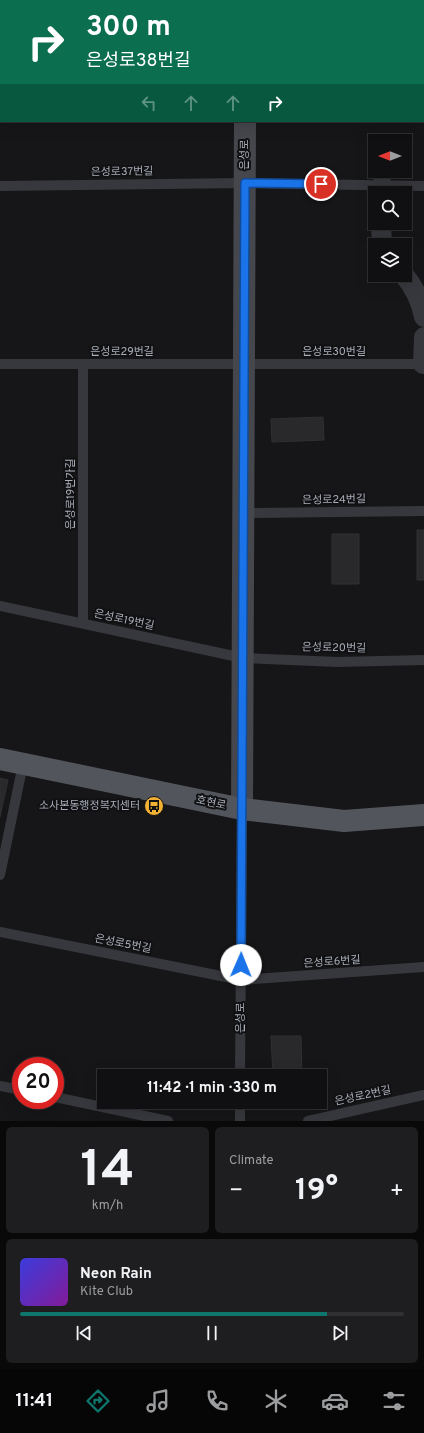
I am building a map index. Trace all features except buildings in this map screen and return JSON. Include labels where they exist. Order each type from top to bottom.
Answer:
[{"type":"main road","name":"호현로","points":[[0,759],[242,809],[344,821],[424,815]]},
{"type":"street","name":"은성로","points":[[242,809],[245,122]]},
{"type":"street","points":[[409,282],[418,295],[424,317]]},
{"type":"street","points":[[423,364],[424,337]]},
{"type":"lane","name":"은성로37번길","points":[[0,186],[245,183],[368,188]]},
{"type":"lane","name":"은성로37번길","points":[[412,187],[424,186]]},
{"type":"lane","name":"은성로29번길","points":[[0,364],[244,365]]},
{"type":"lane","name":"은성로19번가길","points":[[83,364],[83,623]]},
{"type":"lane","name":"은성로30번길","points":[[244,365],[423,364]]},
{"type":"lane","name":"은성로24번길","points":[[243,513],[424,511]]},
{"type":"lane","name":"은성로19번길","points":[[0,606],[243,658]]},
{"type":"lane","name":"은성로20번길","points":[[243,658],[338,662],[424,660]]},
{"type":"lane","points":[[0,874],[23,764]]},
{"type":"lane","name":"은성로","points":[[240,1069],[242,809]]},
{"type":"lane","name":"은성로5번길","points":[[0,932],[241,980]]},
{"type":"lane","name":"은성로6번길","points":[[241,980],[424,967]]},
{"type":"lane","points":[[0,1086],[12,1088]]},
{"type":"lane","name":"은성로2번길","points":[[308,1121],[424,1095]]},
{"type":"lane","points":[[64,1099],[168,1121]]},
{"type":"lane","points":[[240,1109],[240,1121]]},
{"type":"place","name":"소사본동행정복지센터","points":[[154,806]]},
{"type":"route","points":[[241,965],[245,183],[321,184]]}]
